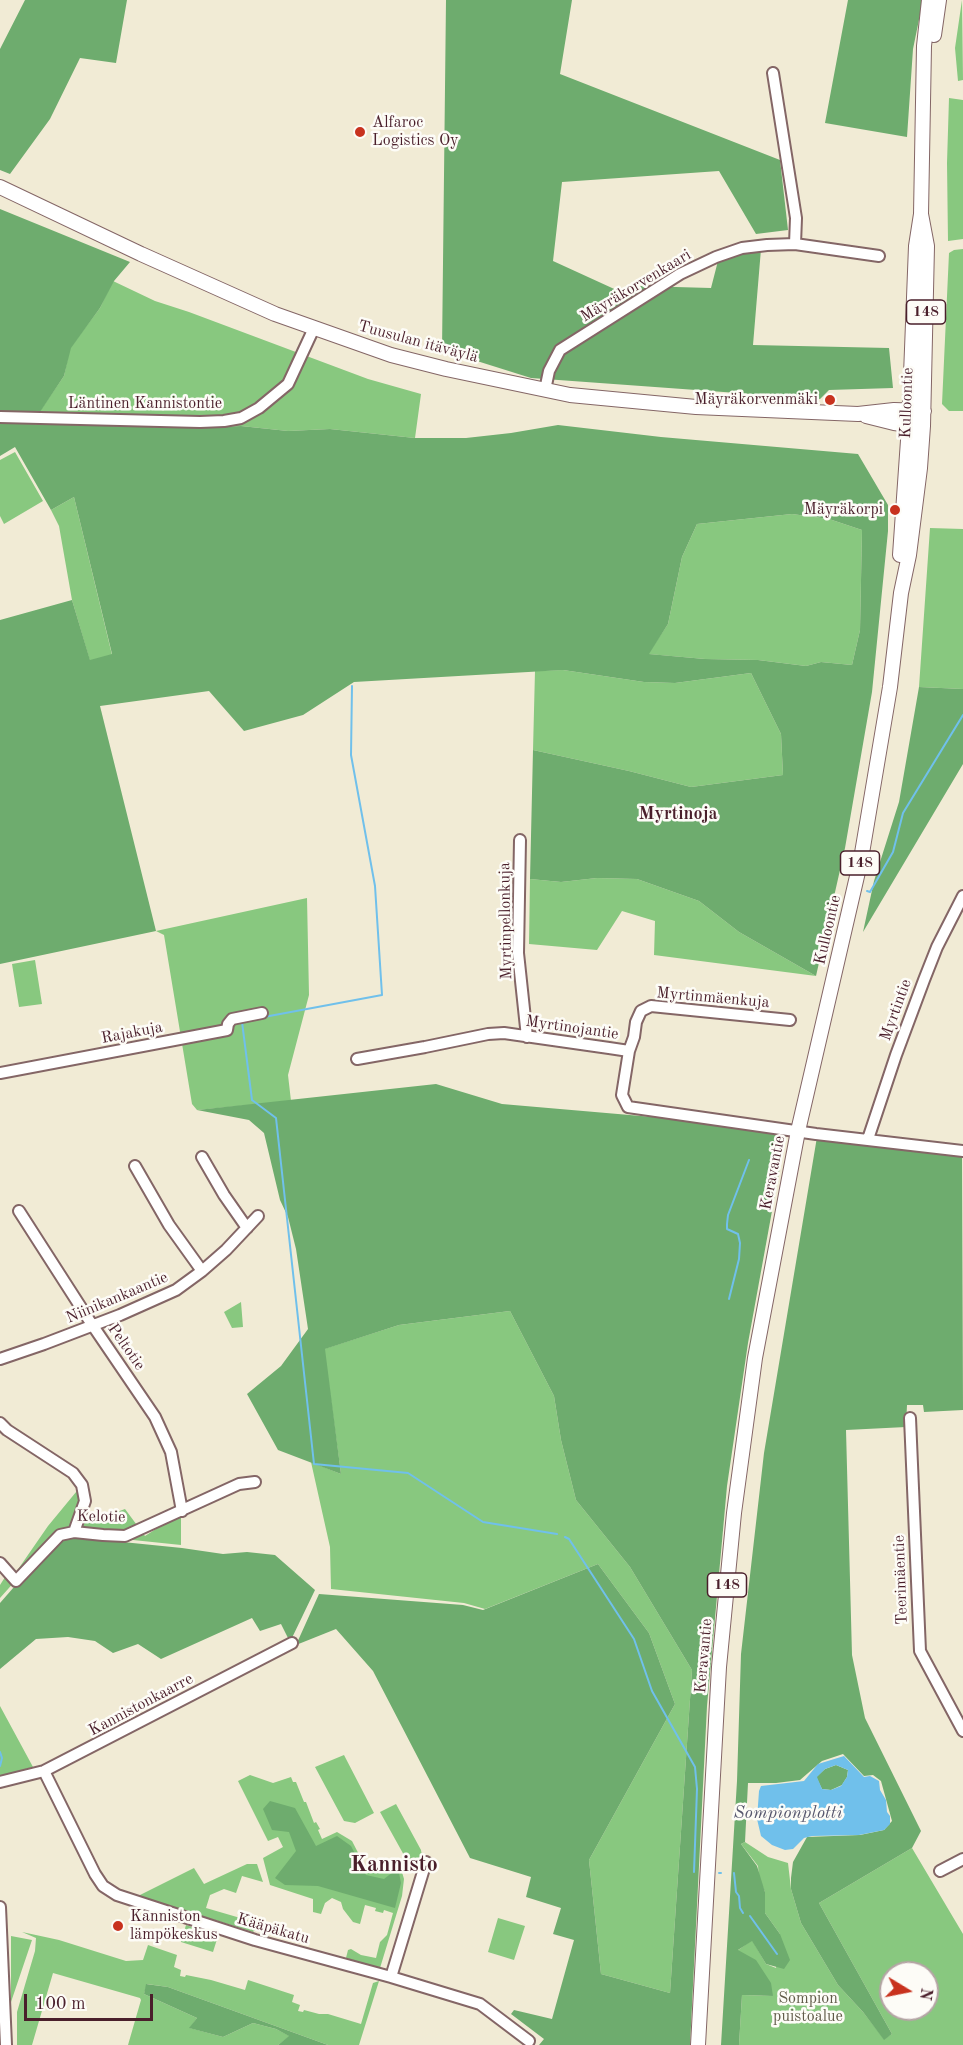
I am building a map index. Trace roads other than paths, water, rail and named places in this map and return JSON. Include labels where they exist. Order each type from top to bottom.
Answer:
[{"type":"main road","name":"Kulloontie","points":[[798,1131],[861,859],[890,687],[901,592],[900,554],[917,410],[916,246],[921,214],[924,46],[929,0]]},
{"type":"main road","name":"Kulloontie","points":[[924,87],[939,0]]},
{"type":"main road","name":"Tuusulan itäväylä","points":[[0,187],[253,305],[391,355],[446,369],[570,395],[696,407],[858,414],[917,410]]},
{"type":"main road","name":"Tuusulan itäväylä","points":[[858,414],[916,426]]},
{"type":"main road","name":"Keravantie","points":[[698,2045],[719,1667],[734,1513],[755,1358],[798,1131]]},
{"type":"street","points":[[773,73],[796,218],[795,244]]},
{"type":"street","name":"Mäyräkorvenkaari","points":[[545,390],[549,371],[560,350],[680,274],[716,257],[742,248],[767,244],[795,244],[879,256]]},
{"type":"street","name":"Läntinen Kannistontie","points":[[0,417],[200,422],[241,418],[259,408],[288,384],[314,328]]},
{"type":"street","name":"Myrtinpellonkuja","points":[[520,840],[518,953],[527,1037]]},
{"type":"street","name":"Myrtintie","points":[[868,1139],[882,1094],[937,947],[963,896]]},
{"type":"street","name":"Myrtinmäenkuja","points":[[629,1052],[641,1011],[651,1006],[790,1020]]},
{"type":"street","name":"Rajakuja","points":[[0,1073],[227,1030],[232,1019],[262,1013]]},
{"type":"street","name":"Myrtinojantie","points":[[357,1059],[488,1034],[504,1033],[629,1052],[622,1095],[628,1107],[798,1131]]},
{"type":"street","points":[[798,1131],[963,1151]]},
{"type":"street","points":[[202,1157],[247,1228]]},
{"type":"street","points":[[135,1166],[169,1225],[202,1271]]},
{"type":"street","name":"Peltotie","points":[[20,1211],[155,1417],[171,1452],[183,1511]]},
{"type":"street","name":"Niinikankaantie","points":[[0,1359],[93,1325],[177,1290],[202,1271],[258,1216]]},
{"type":"street","name":"Teerimäentie","points":[[910,1418],[920,1651],[963,1731]]},
{"type":"street","points":[[0,1423],[7,1430],[73,1473],[82,1485],[85,1501],[74,1532]]},
{"type":"street","name":"Kelotie","points":[[0,1563],[16,1581],[60,1535],[74,1532],[125,1536],[239,1484],[255,1482]]},
{"type":"street","name":"Kannistonkaarre","points":[[0,1782],[44,1771],[292,1643]]},
{"type":"street","name":"Kääpäkatu","points":[[44,1771],[95,1874],[103,1887],[117,1895],[260,1942],[391,1977],[480,2004],[529,2041]]},
{"type":"street","points":[[940,1871],[963,1859]]},
{"type":"street","points":[[391,1977],[426,1862]]},
{"type":"street","points":[[0,1907],[6,2045]]},
{"type":"water","name":"Sompionplotti","points":[[844,1756],[864,1777],[870,1776],[879,1781],[880,1790],[886,1800],[890,1824],[884,1830],[859,1835],[812,1836],[804,1838],[793,1849],[785,1850],[772,1845],[761,1836],[757,1819],[761,1786],[804,1781],[818,1764]],"holes":[[[836,1765],[848,1770],[847,1777],[841,1786],[831,1790],[822,1789],[817,1777],[825,1769]]]},
{"type":"waterway","points":[[264,1017],[382,995],[375,886],[351,755],[352,686]]},
{"type":"waterway","points":[[867,891],[870,892],[893,852],[903,813],[963,715]]},
{"type":"waterway","points":[[242,1022],[252,1100],[276,1118],[314,1464],[408,1473],[483,1522],[557,1534]]},
{"type":"waterway","points":[[729,1299],[739,1259],[740,1243],[738,1234],[727,1229],[728,1215],[749,1160]]},
{"type":"waterway","points":[[565,1537],[569,1539],[634,1639],[652,1691],[695,1767],[697,1789],[694,1872]]},
{"type":"waterway","points":[[0,1752],[2,1758],[0,1766]]},
{"type":"waterway","points":[[734,1873],[736,1892],[743,1913]]},
{"type":"waterway","points":[[750,1916],[777,1954]]},
{"type":"place","name":"Alfaroc Logistics Oy","points":[[360,132]]},
{"type":"place","name":"Mäyräkorvenmäki","points":[[830,400]]},
{"type":"place","name":"Mäyräkorpi","points":[[895,510]]},
{"type":"place","name":"Kanniston lämpökeskus","points":[[118,1926]]},
{"type":"district","name":"Myrtinoja","points":[[678,814]]},
{"type":"district","name":"Kannisto","points":[[394,1865]]},
{"type":"park label","name":"Sompion puistoalue","points":[[808,2008]]}]
